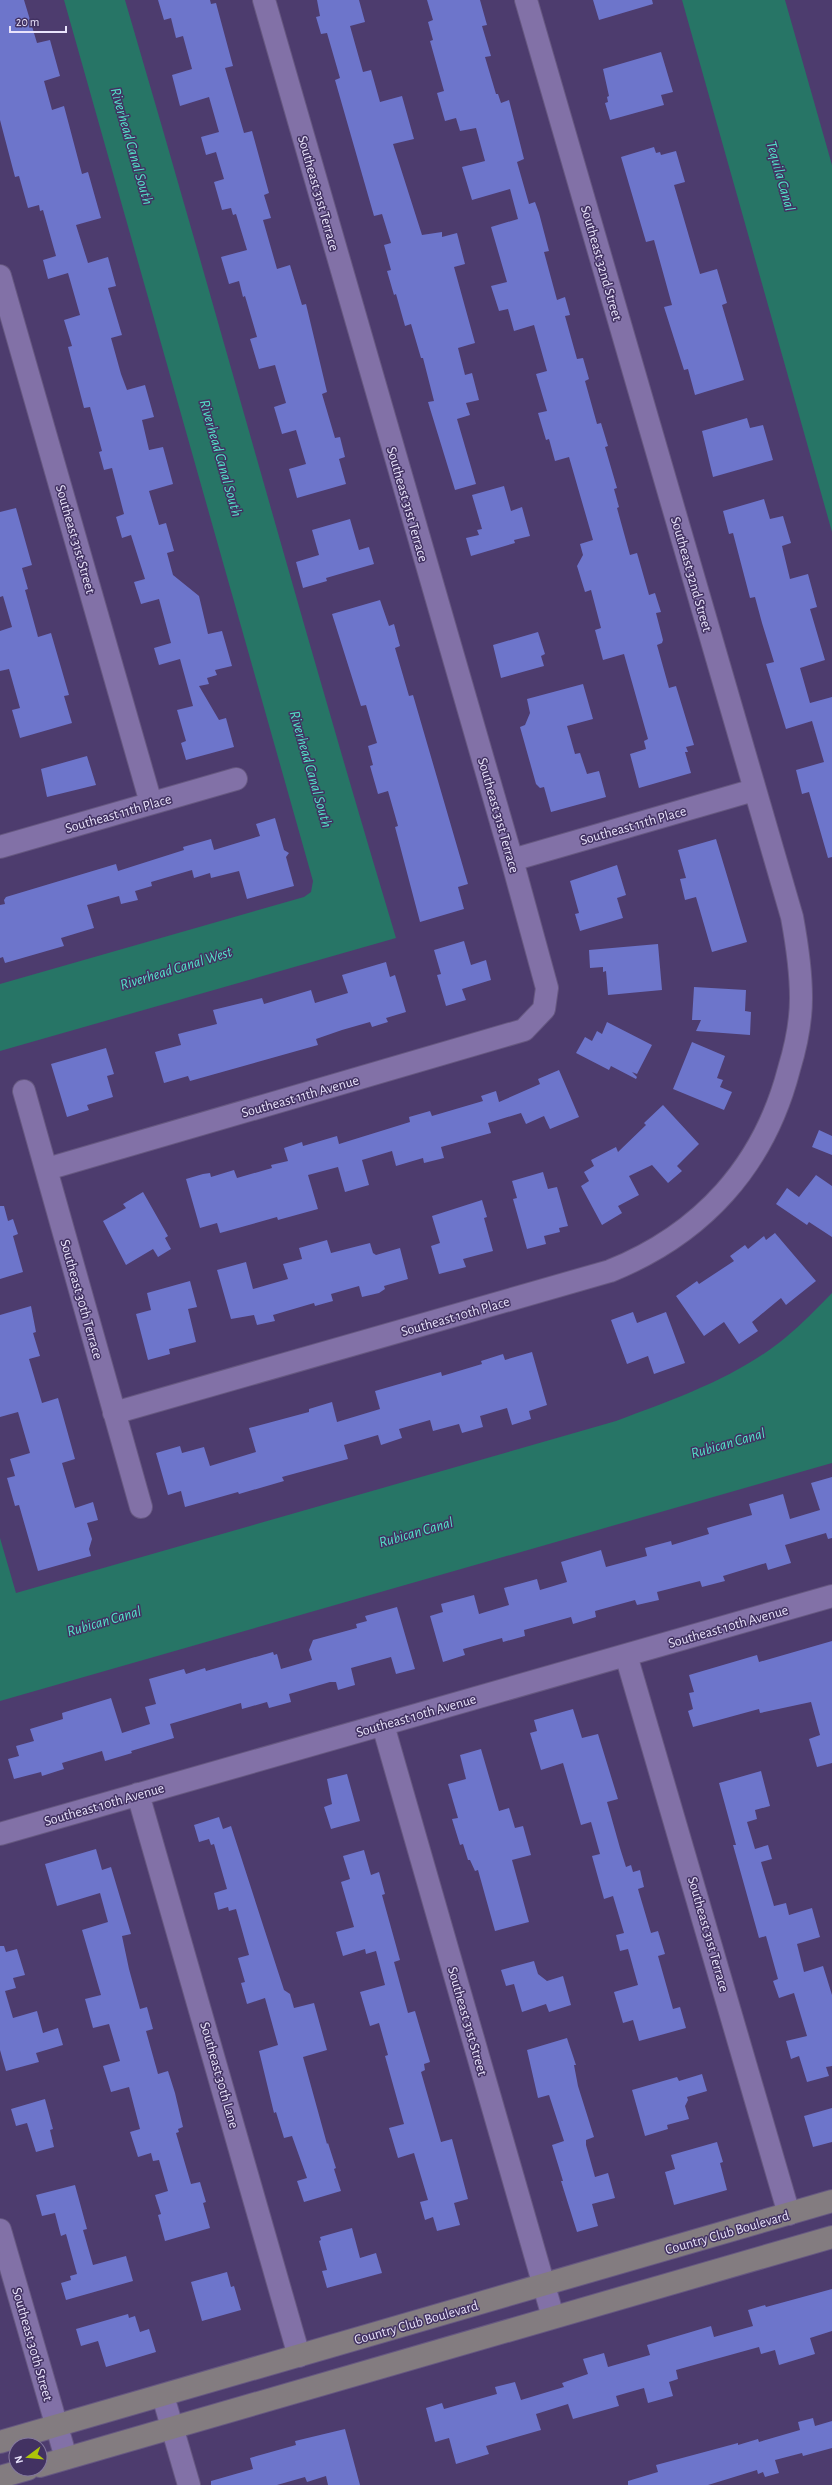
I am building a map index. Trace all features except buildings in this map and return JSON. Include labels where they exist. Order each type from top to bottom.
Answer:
[{"type":"main road","name":"Country Club Boulevard","points":[[0,2442],[832,2202]]},
{"type":"main road","points":[[48,2464],[832,2237]]},
{"type":"street","name":"Southeast 31st Terrace","points":[[264,0],[512,860],[547,988],[544,1009]]},
{"type":"street","name":"Southeast 32nd Street","points":[[526,0],[792,917],[799,965],[801,999],[795,1049],[782,1098],[756,1149]]},
{"type":"street","name":"Southeast 31st Street","points":[[0,276],[151,803]]},
{"type":"street","name":"Southeast 11th Place","points":[[0,847],[236,779]]},
{"type":"street","name":"Southeast 11th Place","points":[[512,860],[754,790]]},
{"type":"street","name":"Southeast 11th Avenue","points":[[47,1169],[524,1030],[544,1009]]},
{"type":"street","name":"Southeast 30th Terrace","points":[[24,1090],[141,1507]]},
{"type":"street","name":"Southeast 10th Place","points":[[114,1413],[407,1330],[610,1271],[628,1264],[656,1250],[697,1221],[730,1188],[756,1149]]},
{"type":"street","name":"Southeast 10th Avenue","points":[[0,1834],[832,1596]]},
{"type":"street","name":"Southeast 31st Terrace","points":[[626,1655],[789,2214]]},
{"type":"street","name":"Southeast 31st Street","points":[[383,1725],[553,2317]]},
{"type":"street","name":"Southeast 30th Lane","points":[[138,1794],[299,2356]]},
{"type":"street","name":"Southeast 30th Street","points":[[0,2230],[66,2458]]},
{"type":"street","points":[[163,2396],[189,2485]]},
{"type":"water","points":[[64,0],[125,0],[327,704],[396,938],[0,1051],[0,984],[304,897],[311,892],[313,881]]},
{"type":"water","name":"Tequila Canal","points":[[682,0],[785,0],[832,165],[832,532]]},
{"type":"water","name":"Rubican Canal","points":[[832,1293],[832,1463],[0,1701],[0,1538],[16,1593],[616,1421],[682,1396],[746,1365],[785,1338]]},
{"type":"water label","name":"Riverhead Canal South","points":[[132,146]]},
{"type":"water label","name":"Riverhead Canal South","points":[[221,458]]},
{"type":"water label","name":"Riverhead Canal South","points":[[311,769]]},
{"type":"water label","name":"Riverhead Canal West","points":[[176,968]]}]
